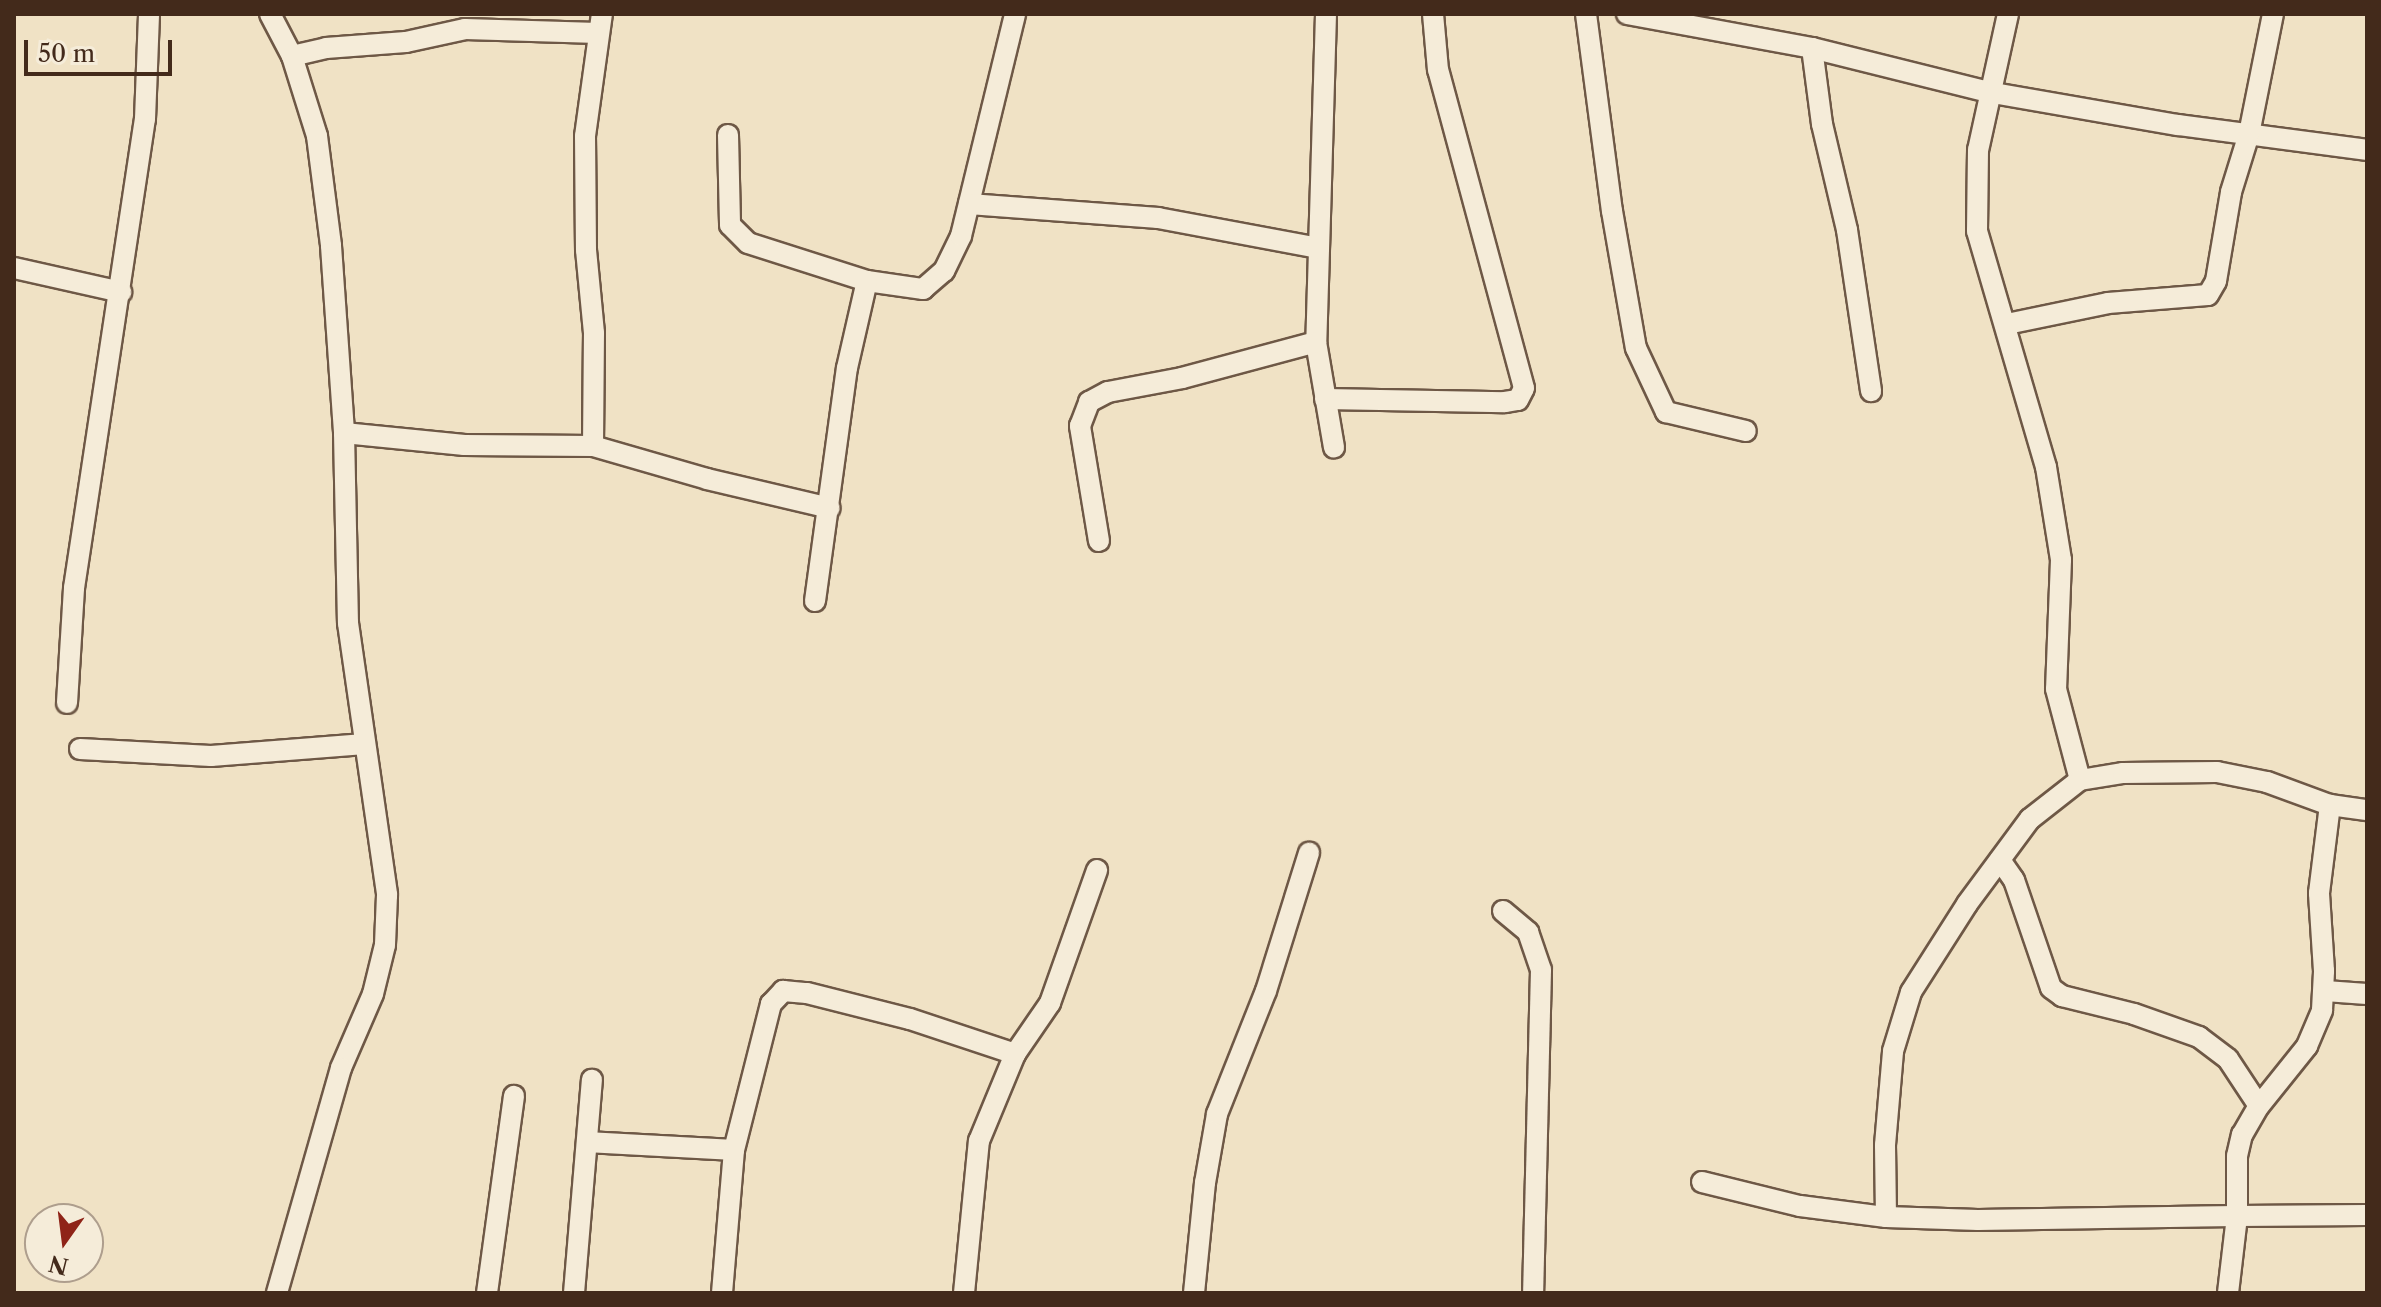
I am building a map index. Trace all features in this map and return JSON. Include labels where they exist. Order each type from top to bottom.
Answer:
[{"type":"street","points":[[67,703],[74,588],[145,119],[149,14]]},
{"type":"street","points":[[270,14],[292,56],[317,136],[331,246],[344,433],[348,623],[387,895],[385,945],[373,994],[341,1068],[277,1293]]},
{"type":"street","points":[[728,135],[730,225],[748,243],[867,281],[923,289],[944,271],[961,236],[1015,14]]},
{"type":"street","points":[[1326,14],[1316,342],[1334,447]]},
{"type":"street","points":[[1325,399],[1505,402],[1518,400],[1524,388],[1438,70],[1433,14]]},
{"type":"street","points":[[1586,14],[1612,211],[1636,348],[1666,412],[1746,431]]},
{"type":"street","points":[[1627,14],[1812,48],[1988,92],[2178,125],[2367,150]]},
{"type":"street","points":[[2008,14],[1988,92],[1978,150],[1977,231],[2007,324],[2046,467],[2061,560],[2056,689],[2080,780]]},
{"type":"street","points":[[2007,324],[2108,303],[2208,295],[2216,281],[2231,192],[2249,134],[2273,14]]},
{"type":"street","points":[[292,56],[326,48],[406,42],[465,29],[600,24],[585,136],[586,250],[594,333],[593,446]]},
{"type":"street","points":[[1812,48],[1822,124],[1847,230],[1871,391]]},
{"type":"street","points":[[969,204],[1158,218],[1319,248]]},
{"type":"street","points":[[14,268],[121,292]]},
{"type":"street","points":[[815,601],[847,368],[867,281]]},
{"type":"street","points":[[1099,541],[1080,426],[1089,402],[1108,392],[1182,378],[1316,342]]},
{"type":"street","points":[[344,433],[464,445],[593,446],[707,479],[830,508]]},
{"type":"street","points":[[80,749],[211,756],[365,744]]},
{"type":"street","points":[[1886,1217],[1885,1145],[1893,1051],[1911,992],[2030,819],[2080,780],[2123,773],[2217,772],[2267,782],[2330,805],[2367,810]]},
{"type":"street","points":[[2228,1293],[2237,1216],[2237,1156],[2242,1135],[2259,1106],[2307,1046],[2322,1010],[2325,991],[2319,893],[2330,805]]},
{"type":"street","points":[[1194,1293],[1205,1183],[1217,1114],[1266,991],[1309,853]]},
{"type":"street","points":[[2000,860],[2014,880],[2051,988],[2062,996],[2134,1014],[2199,1037],[2228,1059],[2259,1106]]},
{"type":"street","points":[[964,1293],[979,1141],[1015,1054],[1050,1003],[1097,870]]},
{"type":"street","points":[[1503,911],[1528,932],[1541,970],[1533,1293]]},
{"type":"street","points":[[722,1293],[734,1150],[771,1004],[783,991],[807,993],[910,1019],[1015,1054]]},
{"type":"street","points":[[2325,991],[2367,994]]},
{"type":"street","points":[[574,1293],[592,1080]]},
{"type":"street","points":[[487,1293],[514,1096]]},
{"type":"street","points":[[587,1142],[734,1150]]},
{"type":"street","points":[[1702,1182],[1800,1206],[1886,1217],[1978,1220],[2367,1215]]}]
